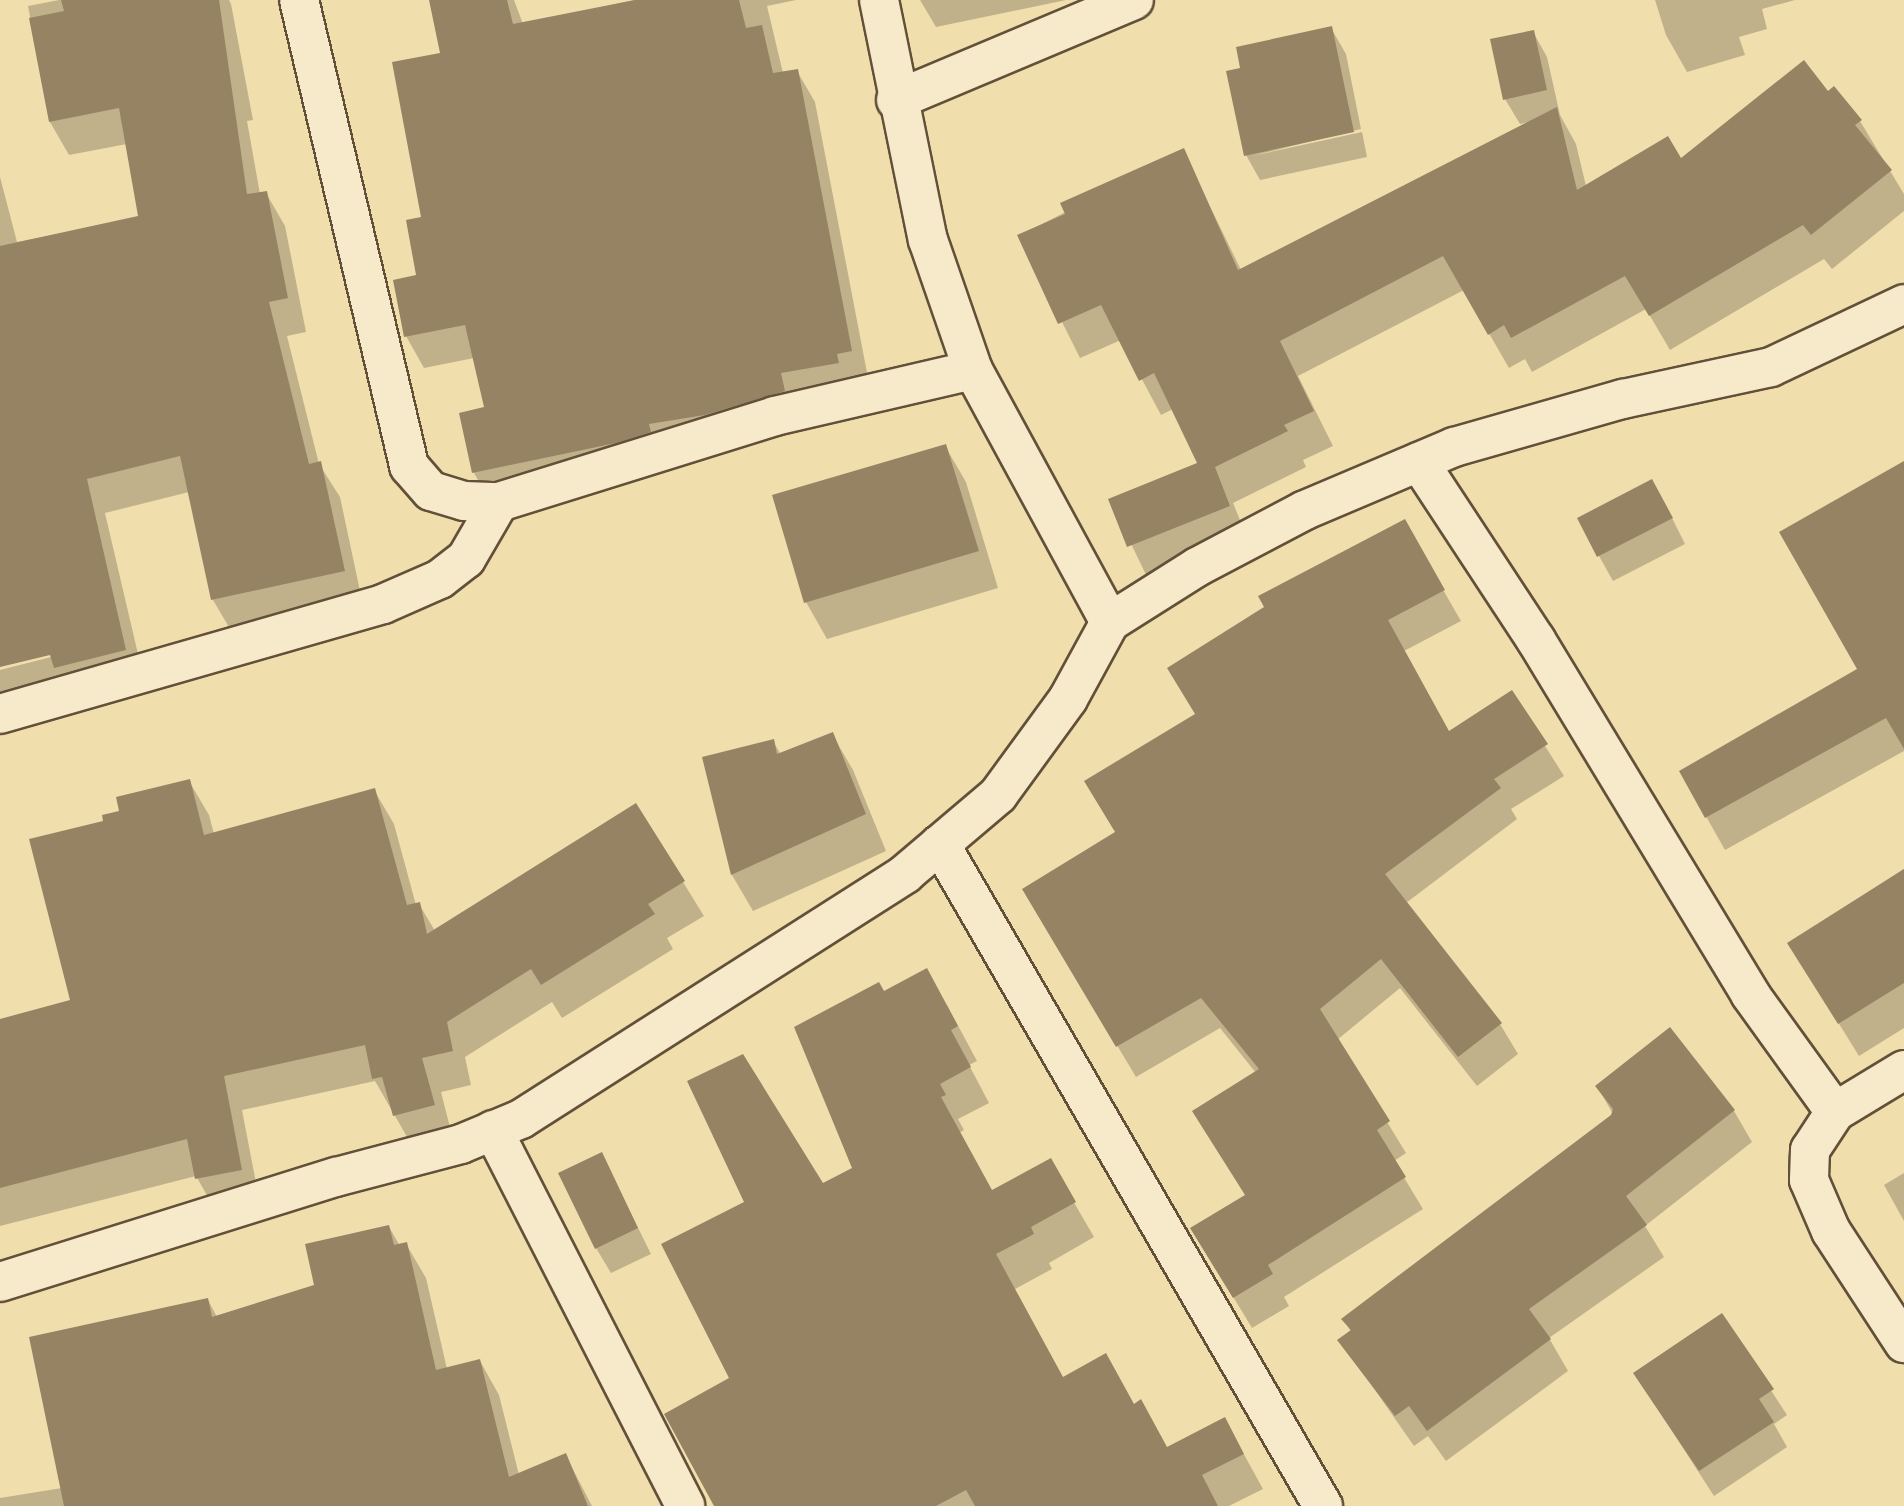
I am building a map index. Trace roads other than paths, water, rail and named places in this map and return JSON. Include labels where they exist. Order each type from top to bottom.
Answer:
[{"type":"street","points":[[299,0],[408,466],[430,491],[464,501],[499,502],[775,416],[973,370]]},
{"type":"street","points":[[879,0],[896,100],[928,240],[973,370],[1110,622]]},
{"type":"street","points":[[896,100],[1134,0]]},
{"type":"street","points":[[0,1282],[493,1130],[521,1119],[883,888],[940,844],[998,795],[1068,699],[1110,622],[1197,567],[1305,510],[1454,447],[1623,398],[1771,367],[1904,304]]},
{"type":"street","points":[[1419,462],[1536,640],[1750,994],[1835,1112]]},
{"type":"street","points":[[0,714],[383,604],[440,579],[466,558],[499,502]]},
{"type":"street","points":[[940,844],[1323,1506]]},
{"type":"street","points":[[1904,1070],[1835,1112],[1810,1150],[1810,1180],[1816,1203],[1904,1343]]},
{"type":"street","points":[[493,1130],[685,1506]]}]
